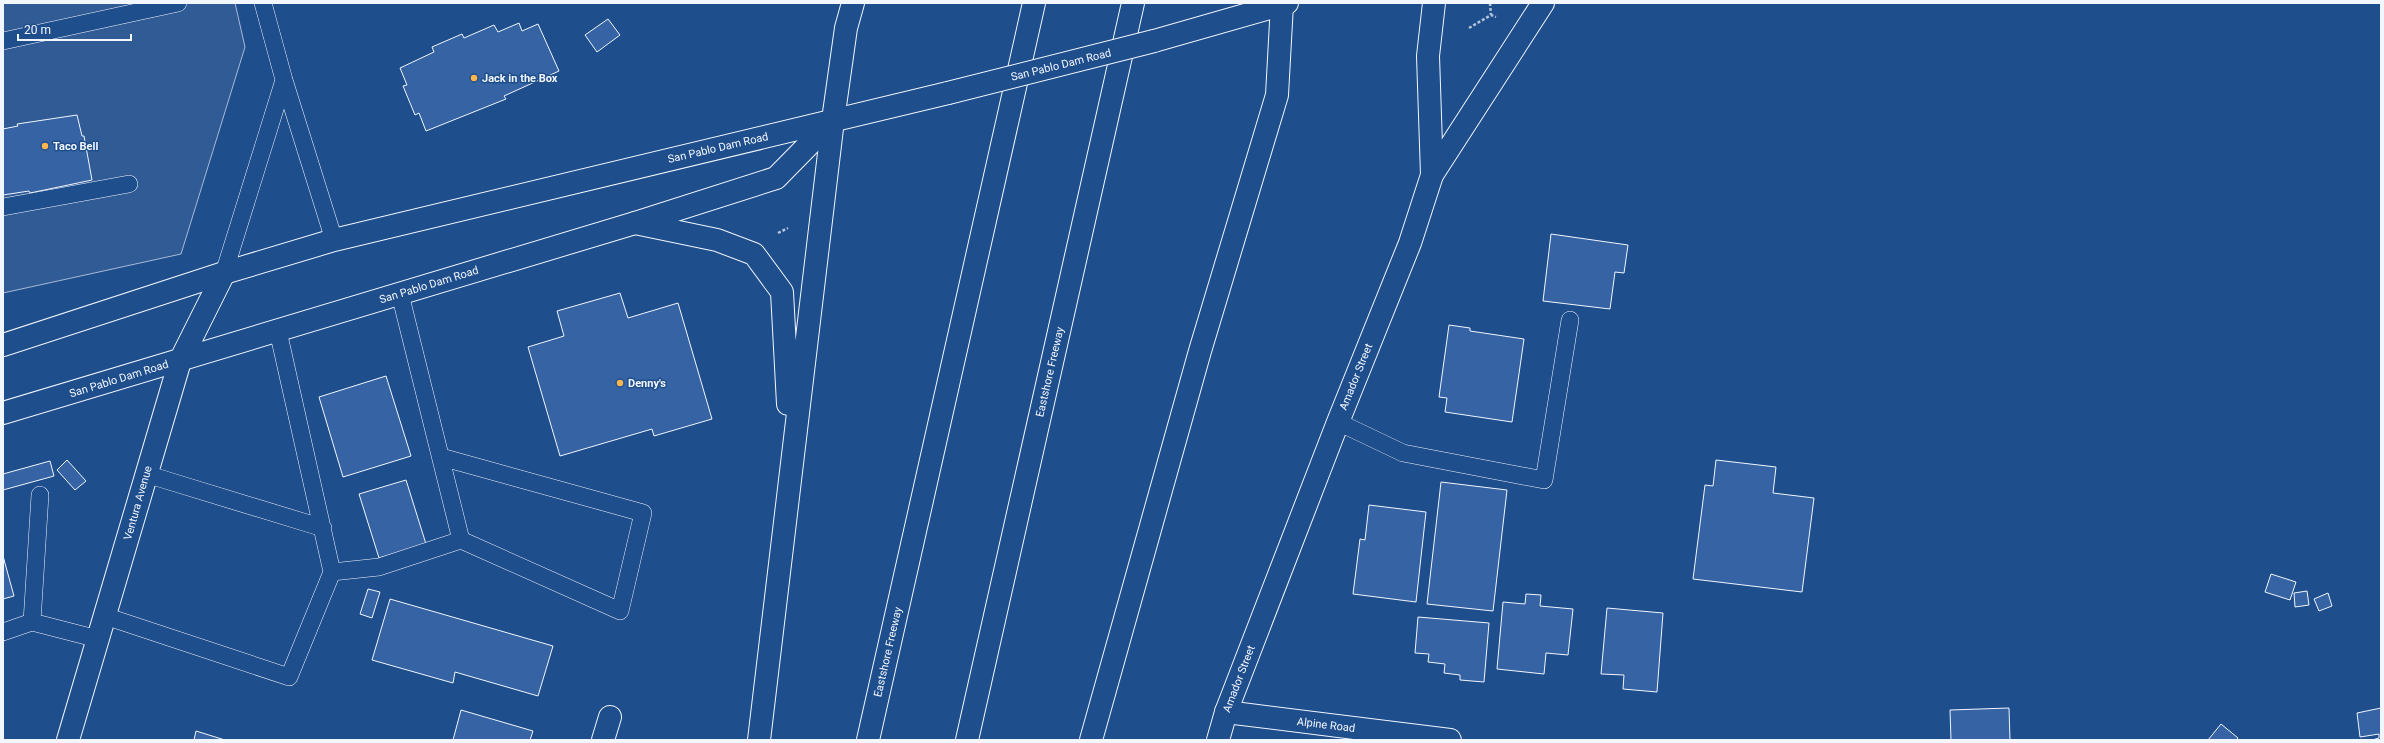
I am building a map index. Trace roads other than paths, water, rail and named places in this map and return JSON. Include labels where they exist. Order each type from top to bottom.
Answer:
[{"type":"main road","points":[[759,740],[791,462],[834,120],[846,28],[853,3]]},
{"type":"main road","name":"Eastshore Freeway","points":[[868,740],[1034,3]]},
{"type":"main road","name":"Eastshore Freeway","points":[[967,740],[1133,3]]},
{"type":"main road","name":"Amador Street","points":[[1218,740],[1226,712],[1338,422],[1410,243],[1432,175],[1428,56],[1434,3]]},
{"type":"main road","points":[[1432,175],[1543,3]]},
{"type":"main road","points":[[1091,740],[1200,351],[1277,95],[1284,4]]},
{"type":"main road","name":"San Pablo Dam Road","points":[[3,345],[224,273],[334,240],[948,93],[1154,41],[1284,4]]},
{"type":"main road","name":"San Pablo Dam Road","points":[[3,413],[635,223],[776,178],[834,120]]},
{"type":"main road","points":[[635,223],[717,240],[754,254],[782,292],[791,462]]},
{"type":"main road","name":"Ventura Avenue","points":[[68,740],[180,361],[224,273]]},
{"type":"main road","name":"Alpine Road","points":[[1226,712],[1450,740]]},
{"type":"main road","points":[[603,740],[610,716]]},
{"type":"lane","points":[[3,41],[178,3]]},
{"type":"lane","points":[[263,3],[284,80],[334,240]]},
{"type":"lane","points":[[224,273],[284,80]]},
{"type":"lane","points":[[3,207],[129,184]]},
{"type":"lane","points":[[400,294],[461,540]]},
{"type":"lane","points":[[1338,422],[1403,453],[1544,480],[1570,320]]},
{"type":"lane","points":[[105,616],[289,677],[332,572],[278,331]]},
{"type":"lane","points":[[332,572],[379,567],[461,540],[620,611],[643,513],[440,456]]},
{"type":"lane","points":[[146,474],[323,528]]},
{"type":"lane","points":[[32,622],[40,495]]},
{"type":"lane","points":[[3,632],[32,622],[98,639]]},
{"type":"place","name":"Jack in the Box","points":[[474,78]]},
{"type":"place","name":"Taco Bell","points":[[45,146]]},
{"type":"place","name":"Denny's","points":[[620,383]]}]
